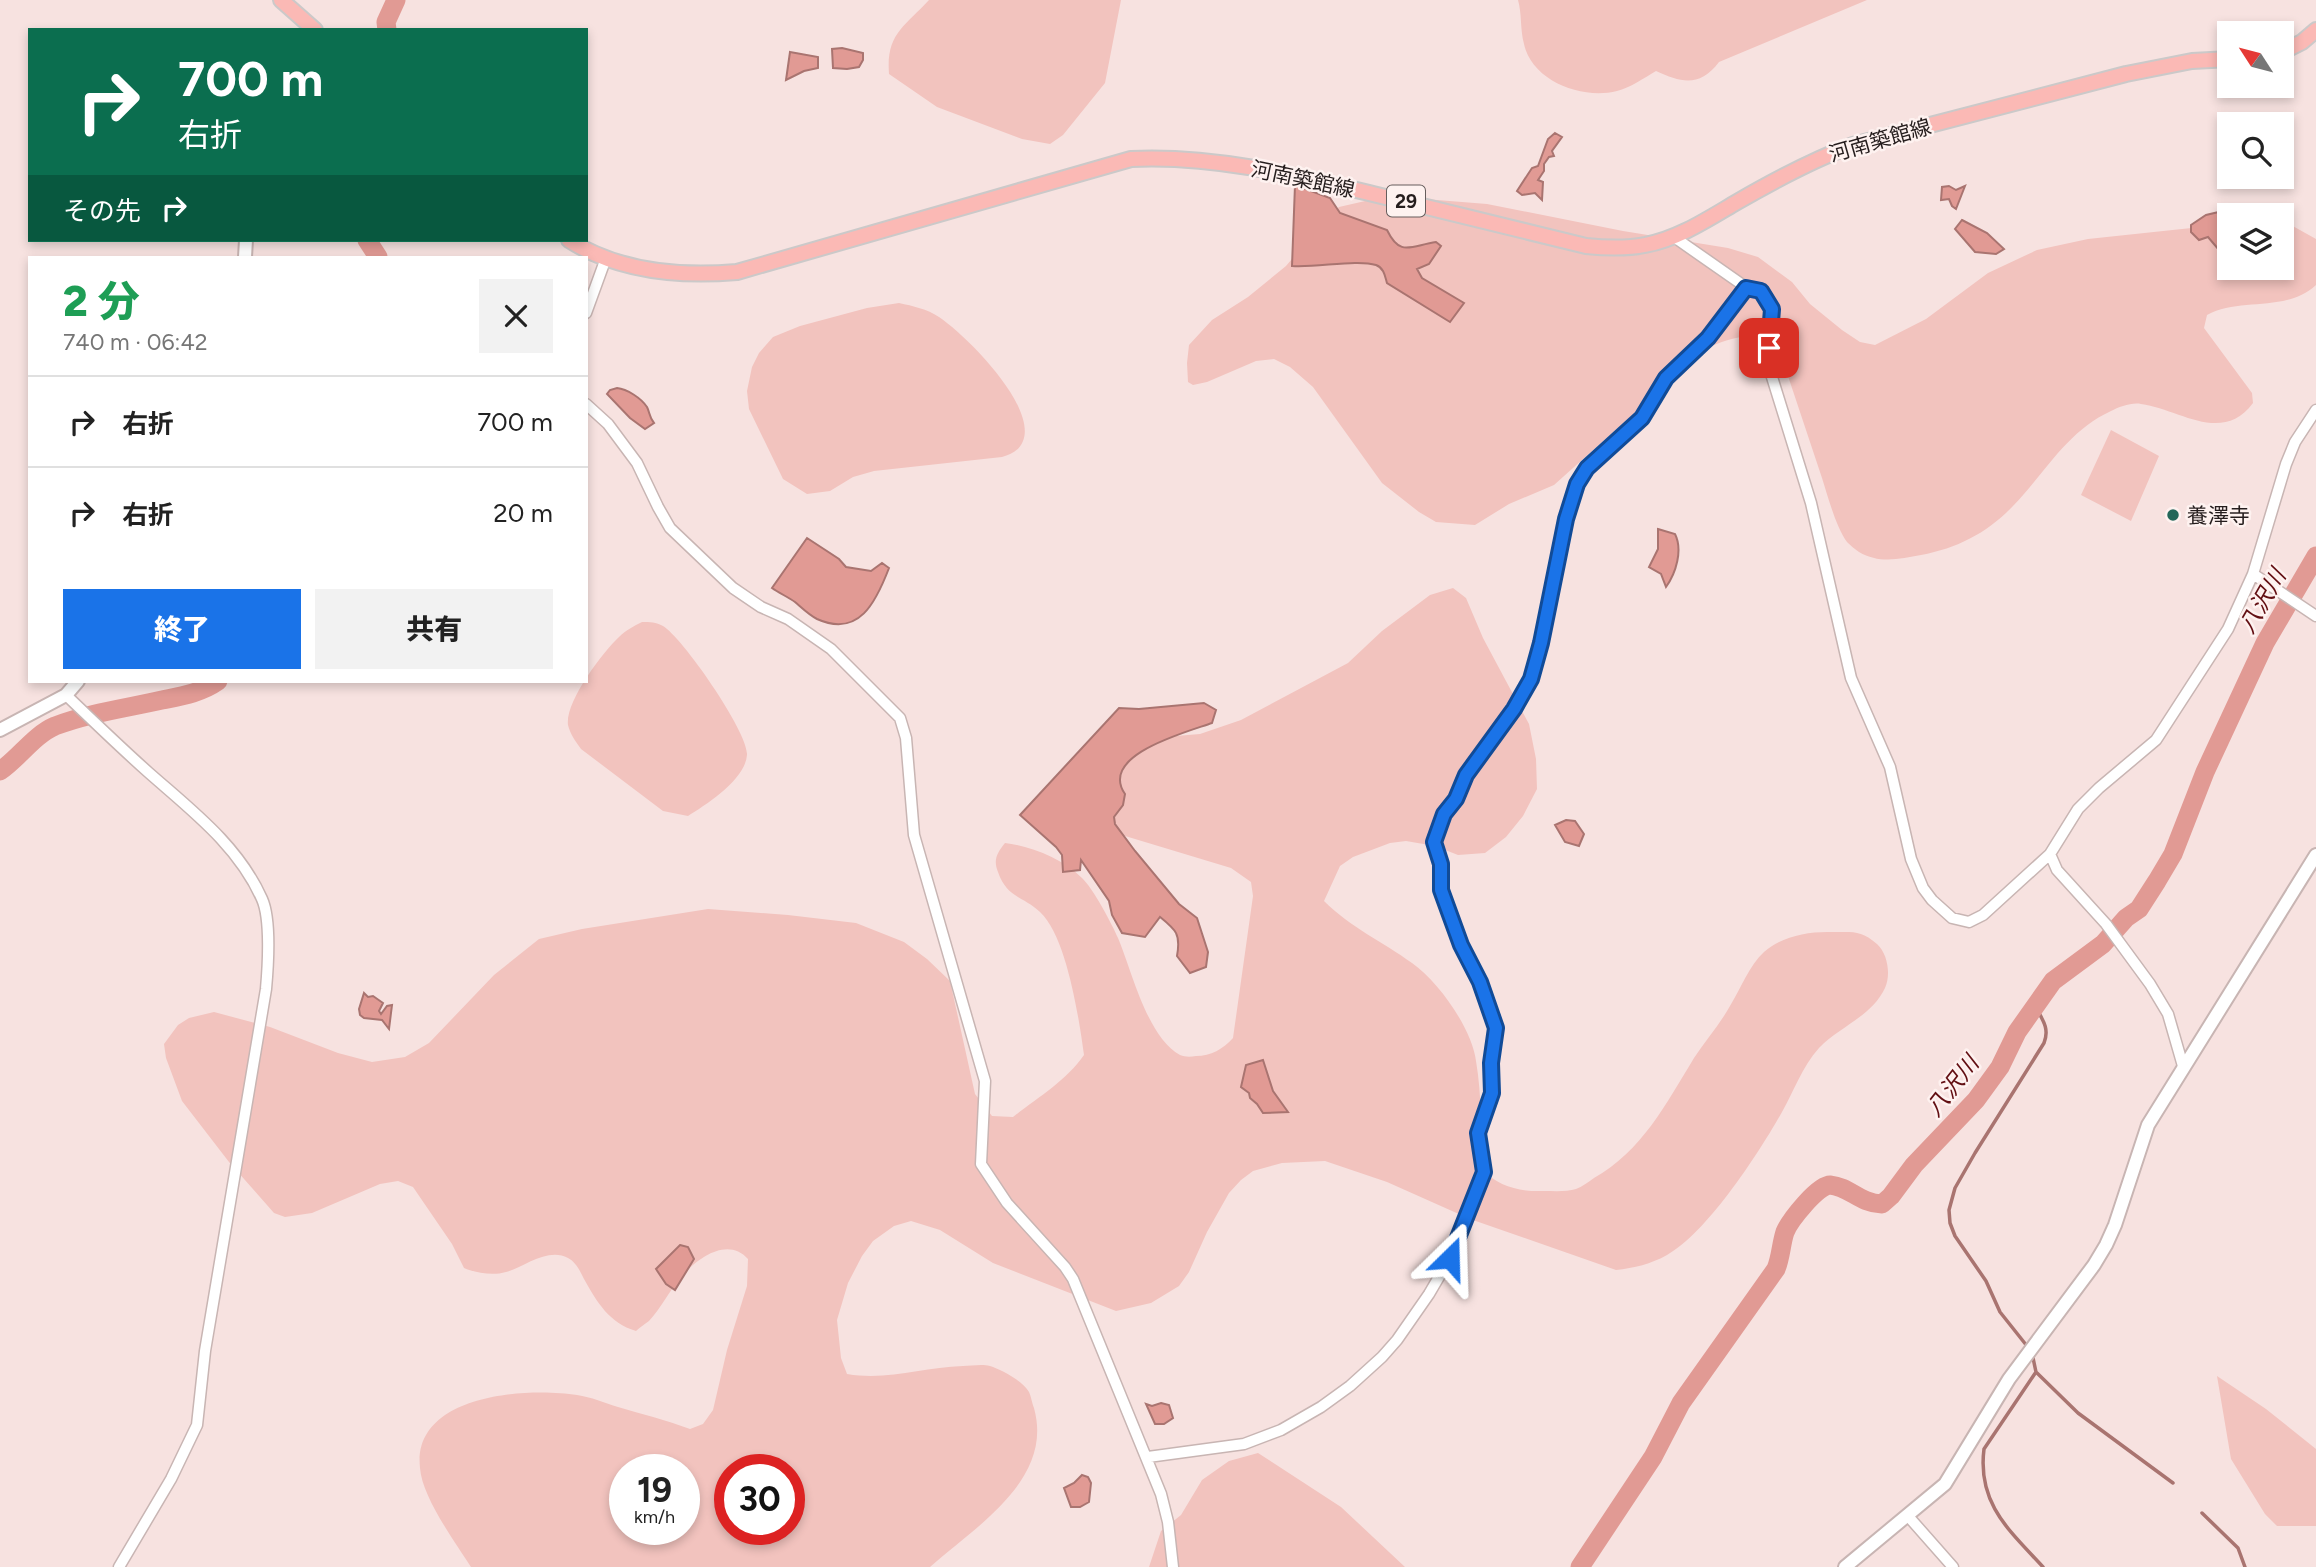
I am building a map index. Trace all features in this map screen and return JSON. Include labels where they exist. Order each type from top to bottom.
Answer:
[{"type":"main road","points":[[281,0],[313,28]]},
{"type":"main road","points":[[2294,46],[2316,30]]},
{"type":"main road","name":"河南築館線","points":[[573,242],[606,258],[644,270],[707,275],[737,272],[1118,162],[1168,157],[1208,160],[1313,179],[1586,246],[1617,249],[1674,237],[1800,167],[1853,145],[2126,74],[2168,65],[2217,60]]},
{"type":"street","points":[[1674,237],[1746,288],[1761,291],[1772,309],[1769,348],[1772,377],[1811,503],[1851,678],[1890,767],[1911,859],[1923,888],[1952,918],[1969,922],[1983,915],[2050,854],[2078,809],[2155,740],[2228,629],[2253,574],[2286,464],[2295,442],[2316,410]]},
{"type":"street","points":[[588,308],[606,258]]},
{"type":"street","points":[[1148,1457],[1244,1444],[1282,1430],[1321,1407],[1350,1386],[1398,1340],[1450,1258],[1484,1172],[1478,1133],[1492,1093],[1491,1063],[1496,1028],[1480,982],[1461,945],[1441,890],[1441,864],[1434,842],[1444,814],[1456,799],[1466,775],[1514,709],[1531,679],[1566,519],[1577,484],[1587,468],[1642,418],[1666,378],[1708,338],[1746,288]]},
{"type":"street","points":[[588,406],[608,424],[637,463],[670,528],[733,588],[761,607],[788,619],[831,649],[900,718],[906,738],[914,835],[985,1081],[981,1164],[1007,1203],[1073,1279],[1148,1457],[1168,1522],[1172,1567]]},
{"type":"street","points":[[2253,574],[2316,616]]},
{"type":"street","points":[[0,730],[66,695],[76,683]]},
{"type":"street","points":[[66,695],[100,730],[235,852],[264,901],[269,950],[266,989],[205,1351],[197,1425],[171,1479],[119,1567]]},
{"type":"street","points":[[2050,854],[2057,870],[2106,924],[2150,984],[2168,1014],[2183,1066]]},
{"type":"street","points":[[1845,1567],[1945,1484],[2026,1354],[2106,1245],[2148,1125],[2316,855]]},
{"type":"street","points":[[1908,1516],[1953,1567]]},
{"type":"shaded area","points":[[929,0],[1121,0],[1105,83],[1063,135],[1050,144],[1022,139],[937,107],[889,74],[890,49],[898,32]]},
{"type":"shaded area","points":[[1518,0],[1867,0],[1719,62],[1698,79],[1682,80],[1656,71],[1627,88],[1589,93],[1560,85],[1537,68],[1524,44]]},
{"type":"shaded area","points":[[842,48],[863,53],[859,67],[833,68],[832,49]]},
{"type":"shaded area","points":[[790,52],[818,57],[818,68],[804,71],[786,80]]},
{"type":"shaded area","points":[[1555,133],[1562,137],[1552,151],[1554,156],[1549,157],[1544,164],[1544,171],[1538,180],[1543,182],[1542,200],[1535,193],[1522,195],[1517,191],[1532,168],[1538,166],[1548,139]]},
{"type":"shaded area","points":[[1295,185],[1330,198],[1340,213],[1387,230],[1401,247],[1436,242],[1441,246],[1429,264],[1417,269],[1422,278],[1464,303],[1450,322],[1387,283],[1379,266],[1358,263],[1292,266]]},
{"type":"shaded area","points":[[1949,186],[1956,190],[1965,186],[1956,209],[1949,199],[1941,200],[1942,187]]},
{"type":"shaded area","points":[[1387,196],[1487,204],[1623,231],[1728,248],[1758,257],[1792,282],[1810,304],[1842,330],[1860,342],[1875,345],[1926,319],[1988,273],[2037,250],[2088,239],[2217,225],[2217,280],[2294,280],[2294,227],[2316,239],[2316,285],[2291,299],[2234,307],[2207,315],[2204,328],[2252,393],[2253,403],[2241,415],[2228,422],[2214,423],[2141,404],[2114,409],[2095,419],[2069,441],[2013,506],[1982,532],[1960,544],[1935,552],[1890,560],[1867,556],[1847,542],[1833,512],[1780,352],[1769,342],[1753,336],[1721,342],[1707,348],[1554,485],[1509,504],[1475,525],[1436,522],[1382,483],[1313,387],[1290,367],[1274,359],[1256,361],[1207,382],[1193,385],[1188,382],[1189,345],[1212,320],[1248,297],[1286,266],[1339,207]]},
{"type":"shaded area","points":[[2217,212],[2217,248],[2208,237],[2199,240],[2191,232],[2191,225],[2206,215]]},
{"type":"shaded area","points":[[1962,220],[1987,233],[2004,249],[1996,254],[1975,252],[1955,229]]},
{"type":"shaded area","points":[[899,303],[939,317],[981,355],[1010,391],[1020,409],[1025,426],[1023,441],[1017,450],[1002,457],[874,471],[853,477],[830,491],[807,494],[783,479],[749,409],[747,391],[752,367],[759,353],[773,337],[800,326],[867,308]]},
{"type":"shaded area","points":[[617,388],[641,400],[654,423],[645,429],[630,418],[607,394]]},
{"type":"shaded area","points":[[2111,430],[2159,456],[2131,521],[2081,495]]},
{"type":"shaded area","points":[[1658,529],[1675,534],[1678,547],[1673,575],[1666,587],[1661,574],[1649,567],[1658,549]]},
{"type":"shaded area","points":[[807,538],[839,559],[846,567],[871,571],[882,563],[889,568],[872,604],[855,620],[832,624],[817,619],[772,588]]},
{"type":"shaded area","points":[[1453,588],[1466,598],[1483,638],[1529,724],[1536,759],[1537,789],[1523,816],[1506,837],[1485,853],[1458,855],[1435,846],[1406,841],[1390,843],[1353,857],[1340,866],[1324,901],[1345,919],[1422,971],[1453,1007],[1468,1035],[1476,1061],[1482,1169],[1495,1180],[1518,1189],[1565,1191],[1581,1187],[1611,1167],[1652,1125],[1726,1013],[1754,964],[1764,952],[1779,942],[1805,934],[1851,932],[1871,939],[1884,953],[1888,977],[1879,998],[1864,1014],[1827,1041],[1813,1055],[1760,1149],[1731,1191],[1699,1229],[1661,1258],[1616,1270],[1470,1219],[1387,1182],[1325,1161],[1282,1163],[1253,1171],[1229,1193],[1189,1272],[1179,1286],[1151,1303],[1116,1311],[993,1263],[940,1230],[911,1221],[894,1226],[873,1241],[848,1283],[837,1320],[841,1358],[847,1374],[877,1376],[948,1367],[990,1366],[1017,1380],[1029,1392],[1037,1434],[1033,1457],[1022,1479],[1007,1499],[930,1567],[471,1567],[440,1519],[422,1480],[422,1443],[434,1424],[453,1410],[477,1401],[503,1395],[556,1393],[582,1396],[690,1429],[703,1424],[713,1410],[727,1350],[747,1286],[748,1259],[740,1252],[730,1249],[702,1258],[685,1272],[649,1321],[636,1331],[618,1323],[605,1311],[578,1267],[560,1255],[544,1256],[513,1270],[496,1274],[479,1273],[464,1268],[452,1244],[413,1187],[398,1181],[380,1184],[312,1213],[285,1217],[274,1213],[229,1162],[182,1101],[166,1058],[164,1044],[178,1025],[189,1018],[214,1012],[270,1027],[338,1053],[372,1062],[405,1057],[429,1043],[494,975],[539,939],[582,929],[708,909],[788,915],[856,923],[904,942],[927,959],[950,981],[975,1094],[992,1116],[1013,1117],[1060,1081],[1084,1055],[1070,979],[1058,940],[1040,912],[1011,892],[998,872],[997,857],[1005,843],[1046,854],[1082,878],[1097,898],[1115,932],[1142,1002],[1158,1034],[1180,1055],[1192,1057],[1212,1053],[1233,1038],[1253,896],[1251,882],[1231,868],[1092,826],[1104,756],[1164,737],[1200,734],[1241,720],[1348,663],[1382,631],[1430,595]]},
{"type":"shaded area","points":[[642,622],[655,623],[672,634],[713,686],[745,744],[747,755],[740,773],[724,790],[688,816],[663,811],[581,749],[568,725],[578,691],[583,683],[588,683],[588,676],[612,644],[630,628]]},
{"type":"shaded area","points":[[1204,703],[1216,710],[1212,723],[1149,747],[1124,768],[1120,780],[1125,794],[1123,805],[1114,817],[1115,824],[1135,851],[1179,904],[1197,918],[1208,952],[1206,967],[1190,973],[1177,956],[1178,937],[1170,925],[1160,917],[1145,937],[1122,933],[1112,915],[1109,901],[1081,860],[1080,870],[1063,872],[1062,855],[1056,847],[1020,815],[1119,708],[1139,709]]},
{"type":"shaded area","points":[[1566,820],[1575,821],[1584,834],[1579,846],[1565,842],[1555,825]]},
{"type":"shaded area","points":[[364,993],[383,1003],[379,1011],[381,1014],[387,1006],[392,1005],[389,1029],[382,1020],[360,1015]]},
{"type":"shaded area","points":[[1263,1060],[1273,1091],[1288,1112],[1263,1113],[1249,1093],[1241,1087],[1246,1065]]},
{"type":"shaded area","points":[[680,1245],[688,1247],[694,1259],[675,1290],[666,1284],[656,1269]]},
{"type":"shaded area","points":[[2217,1376],[2266,1409],[2316,1449],[2316,1526],[2277,1526],[2265,1514],[2231,1459]]},
{"type":"shaded area","points":[[1161,1403],[1169,1405],[1173,1418],[1164,1424],[1155,1424],[1146,1404],[1152,1406]]},
{"type":"shaded area","points":[[1258,1453],[1341,1507],[1405,1567],[1149,1567],[1161,1531],[1181,1515],[1202,1480],[1229,1461]]},
{"type":"shaded area","points":[[1082,1475],[1088,1477],[1091,1483],[1089,1502],[1080,1507],[1071,1507],[1064,1488]]},
{"type":"waterway","points":[[387,28],[386,22],[396,0]]},
{"type":"waterway","points":[[368,242],[377,256]]},
{"type":"waterway","name":"八沢川","points":[[1580,1567],[1653,1457],[1681,1403],[1776,1269],[1785,1232],[1805,1204],[1830,1185],[1867,1201],[1882,1204],[1914,1165],[1976,1100],[2000,1067],[2017,1032],[2053,981],[2103,944],[2126,918],[2139,909],[2173,854],[2205,772],[2265,643],[2316,556]]},
{"type":"waterway","points":[[0,771],[40,735],[55,726],[95,714],[191,694],[214,683]]},
{"type":"waterway","points":[[2027,1346],[2000,1312],[1986,1281],[1955,1236],[1949,1210],[1955,1188],[2044,1043],[2046,1028],[2035,1006]]},
{"type":"waterway","points":[[2032,1353],[2036,1372],[2078,1413],[2173,1483]]},
{"type":"waterway","points":[[2036,1372],[1984,1449],[1983,1468],[1986,1486],[1998,1515],[2043,1567]]},
{"type":"waterway","points":[[2202,1513],[2238,1548],[2245,1567]]},
{"type":"place","name":"養澤寺","points":[[2173,515]]},
{"type":"route","points":[[1450,1258],[1484,1172],[1478,1133],[1484,1109],[1492,1093],[1491,1063],[1496,1028],[1480,982],[1461,945],[1441,890],[1441,864],[1434,842],[1444,814],[1456,799],[1466,775],[1514,709],[1531,679],[1566,519],[1577,484],[1587,468],[1642,418],[1666,378],[1708,338],[1746,288],[1761,291],[1772,309],[1769,348]]}]
